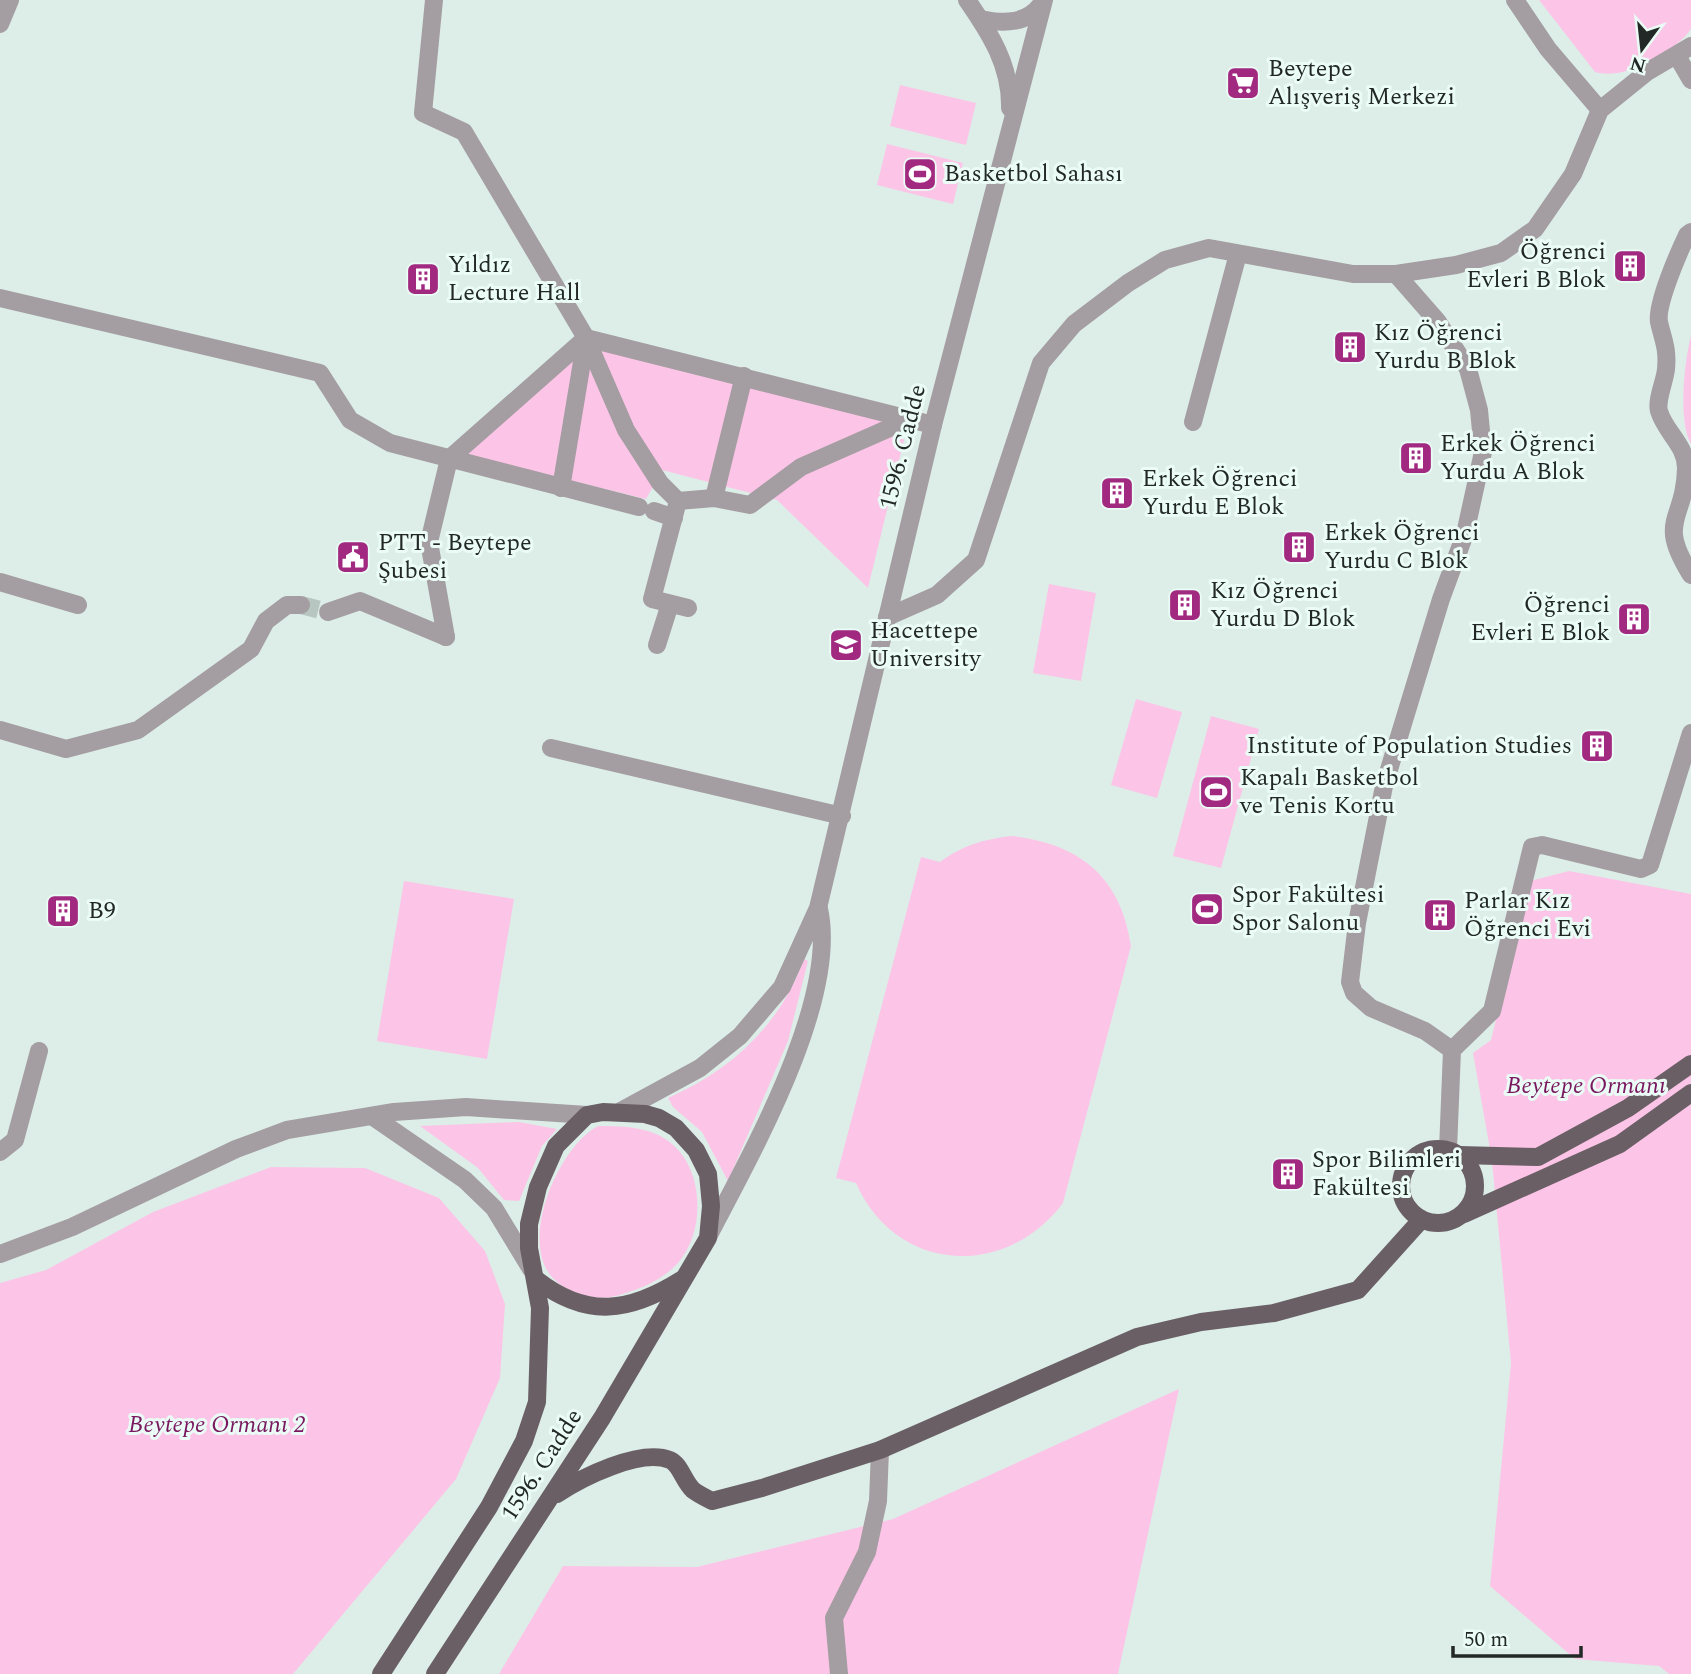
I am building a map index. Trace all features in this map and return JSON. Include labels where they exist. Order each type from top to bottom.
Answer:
[{"type":"main road","points":[[1691,1064],[1628,1108],[1538,1157],[1424,1151],[1405,1167],[1401,1191],[1411,1212],[1421,1220],[1447,1222],[1620,1144],[1691,1093]]},
{"type":"main road","name":"1596. Cadde","points":[[381,1674],[489,1507],[524,1441],[537,1402],[540,1308],[529,1248],[529,1224],[538,1187],[556,1146],[587,1115],[621,1111],[659,1118],[687,1138],[696,1150],[710,1187],[708,1238],[616,1396],[435,1674]]},
{"type":"main road","points":[[1453,1152],[1468,1163],[1476,1186],[1474,1198],[1464,1214]]},
{"type":"main road","points":[[549,1500],[585,1476],[649,1459],[669,1459],[693,1490],[712,1501],[762,1489],[880,1450],[1137,1337],[1201,1322],[1274,1313],[1358,1290],[1421,1220]]},
{"type":"main road","points":[[537,1280],[572,1301],[605,1308],[639,1303],[684,1279]]},
{"type":"street","points":[[0,24],[10,0]]},
{"type":"street","points":[[434,0],[423,113],[464,132],[586,338],[626,430],[676,509],[652,599],[688,608]]},
{"type":"street","points":[[967,0],[1001,54],[1010,94],[1010,126]]},
{"type":"street","points":[[980,19],[998,23],[1015,22],[1035,14],[1044,0]]},
{"type":"street","name":"1596. Cadde","points":[[621,1111],[699,1068],[740,1036],[782,987],[818,908],[933,425],[1044,0]]},
{"type":"street","points":[[1515,0],[1548,49],[1600,110]]},
{"type":"street","points":[[887,617],[937,594],[976,560],[1041,363],[1074,324],[1128,283],[1165,260],[1209,248],[1353,274],[1396,274],[1456,265],[1500,253],[1535,229],[1573,174],[1600,110],[1647,72],[1684,51],[1691,80]]},
{"type":"street","points":[[1691,232],[1673,268],[1659,320],[1667,346],[1658,408],[1666,426],[1683,451],[1686,467],[1684,486],[1672,526],[1674,545],[1691,575]]},
{"type":"street","points":[[1193,422],[1238,254]]},
{"type":"street","points":[[1396,274],[1438,322],[1468,369],[1479,410],[1483,452],[1465,534],[1441,599],[1384,786],[1357,923],[1350,982],[1354,993],[1371,1009],[1425,1031],[1452,1050]]},
{"type":"street","points":[[0,298],[320,373],[350,420],[390,443],[646,509],[676,509],[714,498],[750,505],[801,467],[910,419]]},
{"type":"street","points":[[586,338],[933,425]]},
{"type":"street","points":[[328,612],[360,601],[446,637],[429,542],[449,459],[586,338]]},
{"type":"street","points":[[561,488],[586,338]]},
{"type":"street","points":[[714,498],[744,376]]},
{"type":"street","points":[[0,582],[78,605]]},
{"type":"street","points":[[657,645],[670,604]]},
{"type":"street","points":[[0,730],[66,749],[138,730],[251,649],[266,621],[287,605],[301,605]]},
{"type":"street","points":[[1453,1152],[1452,1050],[1492,1011],[1532,847],[1542,845],[1641,869],[1650,865],[1691,733]]},
{"type":"street","points":[[551,748],[842,816]]},
{"type":"street","name":"1596. Cadde","points":[[708,1238],[776,1102],[813,999],[821,958],[822,923],[818,908]]},
{"type":"street","points":[[0,1152],[15,1140],[38,1051]]},
{"type":"street","points":[[0,1254],[72,1227],[236,1149],[287,1130],[372,1116],[467,1107],[587,1115]]},
{"type":"street","points":[[372,1116],[465,1180],[494,1208],[537,1280]]},
{"type":"street","points":[[839,1674],[834,1618],[867,1552],[878,1501],[880,1450]]},
{"type":"green space","points":[[1539,0],[1691,0],[1691,29],[1673,47],[1648,63],[1620,72],[1595,72]]},
{"type":"green space","name":"Basketbol Sahası","points":[[900,85],[976,103],[966,145],[890,126]]},
{"type":"green space","name":"Basketbol Sahası","points":[[887,144],[963,163],[953,204],[877,185]]},
{"type":"green space","points":[[1691,336],[1691,444],[1683,407],[1684,376]]},
{"type":"green space","points":[[601,347],[876,418],[892,427],[904,440],[868,588],[777,500],[662,470],[646,499],[464,454],[575,356]]},
{"type":"green space","points":[[1049,584],[1096,593],[1081,681],[1033,673]]},
{"type":"green space","points":[[1136,699],[1182,712],[1157,798],[1111,785]]},
{"type":"green space","name":"Kapalı Basketbol ve Tenis Kortu","points":[[1211,716],[1259,729],[1221,868],[1173,856]]},
{"type":"green space","points":[[1012,836],[1058,847],[1093,868],[1107,883],[1118,901],[1131,946],[1063,1203],[1039,1228],[1012,1245],[983,1254],[953,1256],[924,1249],[897,1235],[874,1213],[856,1183],[836,1178],[921,857],[940,862],[974,844]]},
{"type":"green space","name":"Beytepe Ormanı","points":[[1569,871],[1691,894],[1691,1674],[1669,1674],[1659,1666],[1575,1659],[1490,1586],[1511,1363],[1492,1161],[1473,1053],[1491,1040],[1530,881]]},
{"type":"green space","points":[[404,881],[514,899],[487,1059],[377,1041]]},
{"type":"green space","points":[[804,959],[808,961],[788,1041],[728,1181],[702,1132],[673,1107],[668,1098],[713,1074],[751,1043],[782,1005]]},
{"type":"green space","points":[[519,1122],[557,1129],[542,1146],[519,1201],[504,1200],[478,1168],[420,1126]]},
{"type":"green space","points":[[598,1126],[642,1129],[672,1144],[684,1158],[697,1192],[694,1230],[688,1248],[678,1263],[646,1286],[605,1298],[578,1294],[561,1285],[544,1263],[540,1243],[541,1220],[557,1174],[583,1137]]},
{"type":"green space","name":"Beytepe Ormanı 2","points":[[271,1167],[365,1168],[439,1198],[485,1251],[505,1304],[500,1378],[456,1479],[293,1674],[0,1674],[0,1283],[46,1270],[153,1212]]},
{"type":"green space","points":[[1179,1389],[1118,1674],[499,1674],[563,1566],[697,1567],[893,1519]]},
{"type":"tunnel","points":[[301,605],[328,612]]},
{"type":"place","name":"Beytepe Alışveriş Merkezi","points":[[1243,83]]},
{"type":"place","name":"Basketbol Sahası","points":[[920,174]]},
{"type":"place","name":"Öğrenci Evleri B Blok","points":[[1630,266]]},
{"type":"place","name":"Yıldız Lecture Hall","points":[[423,279]]},
{"type":"place","name":"Kız Öğrenci Yurdu B Blok","points":[[1350,347]]},
{"type":"place","name":"Erkek Öğrenci Yurdu A Blok","points":[[1416,458]]},
{"type":"place","name":"Erkek Öğrenci Yurdu E Blok","points":[[1117,493]]},
{"type":"place","name":"Erkek Öğrenci Yurdu C Blok","points":[[1299,547]]},
{"type":"place","name":"PTT - Beytepe Şubesi","points":[[353,557]]},
{"type":"place","name":"Kız Öğrenci Yurdu D Blok","points":[[1185,605]]},
{"type":"place","name":"Öğrenci Evleri E Blok","points":[[1634,619]]},
{"type":"place","name":"Hacettepe University","points":[[846,645]]},
{"type":"place","name":"Institute of Population Studies","points":[[1597,746]]},
{"type":"place","name":"Kapalı Basketbol ve Tenis Kortu","points":[[1216,792]]},
{"type":"place","name":"Spor Fakültesi Spor Salonu","points":[[1207,909]]},
{"type":"place","name":"B9","points":[[63,911]]},
{"type":"place","name":"Parlar Kız Öğrenci Evi","points":[[1440,915]]},
{"type":"place","name":"Spor Bilimleri Fakültesi","points":[[1288,1174]]}]
